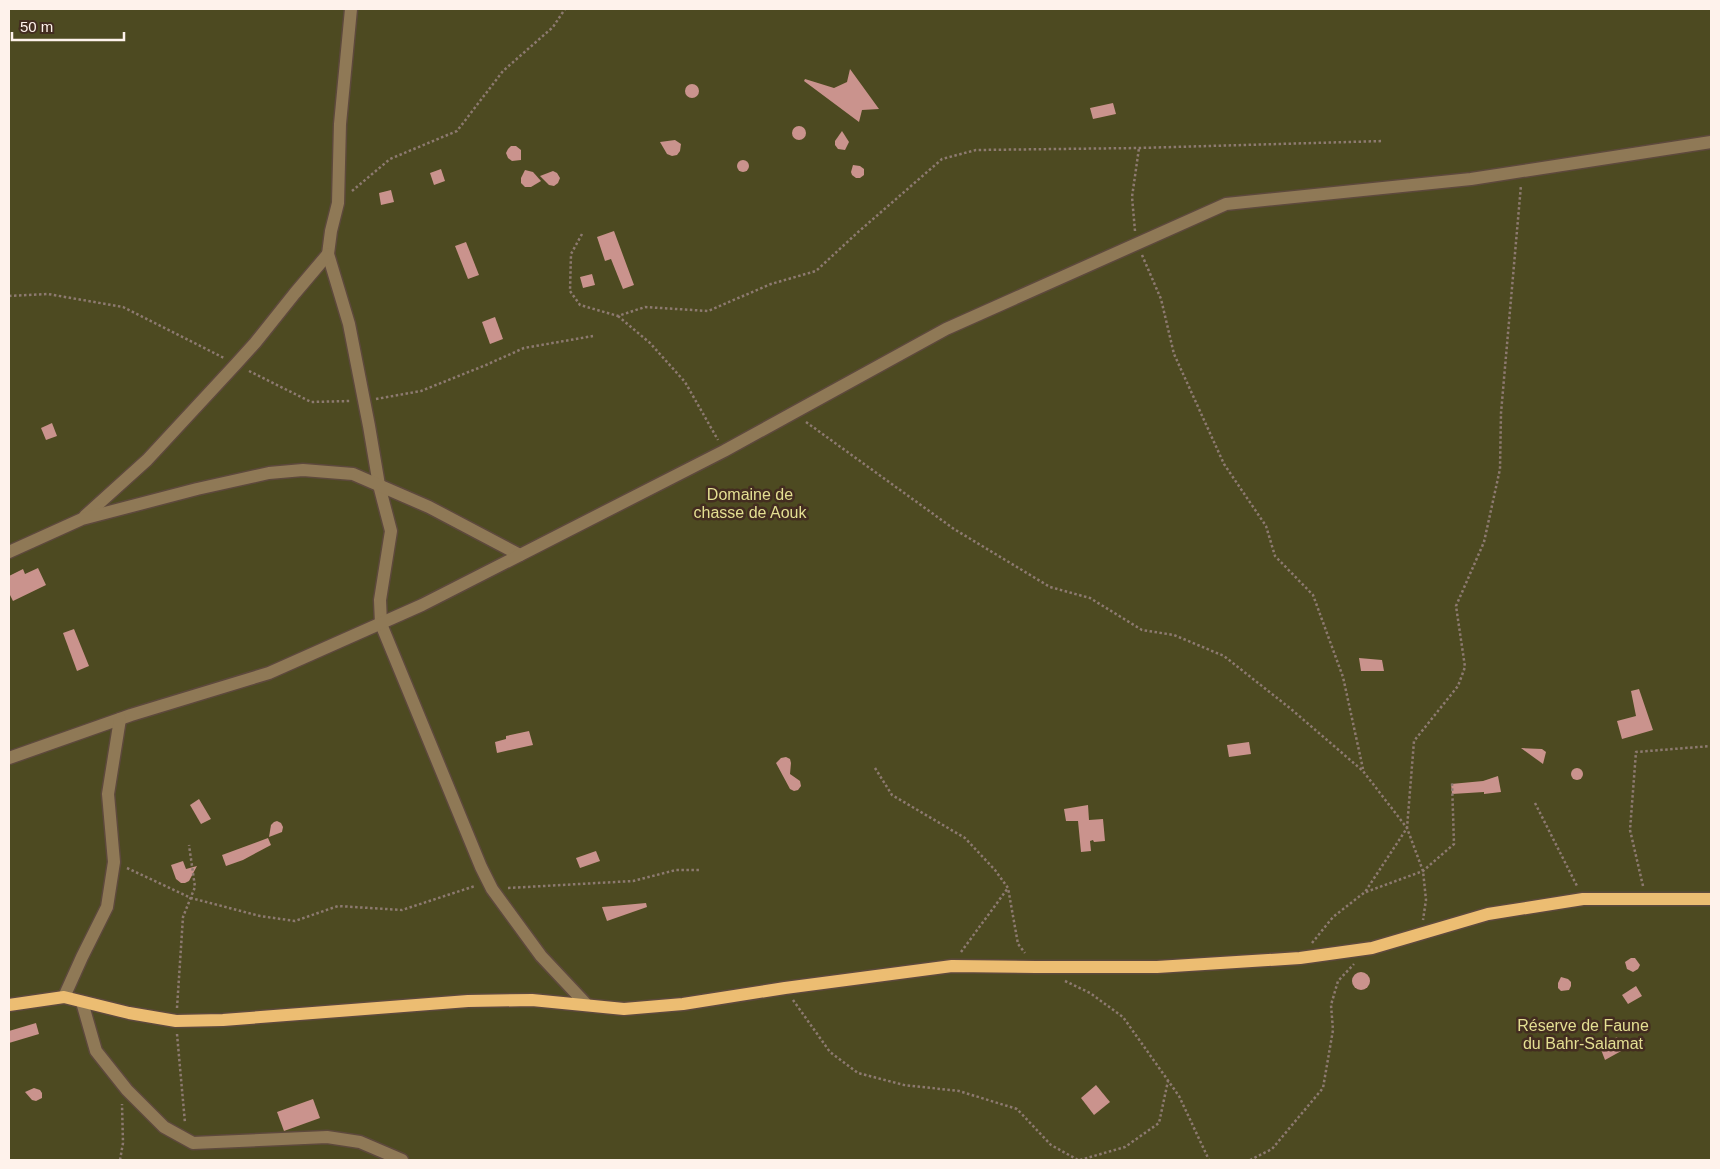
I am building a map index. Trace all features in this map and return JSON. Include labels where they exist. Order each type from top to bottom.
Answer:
[{"type":"main road","points":[[9,1006],[64,997],[129,1013],[176,1021],[223,1020],[468,1001],[532,1000],[624,1009],[683,1004],[784,988],[952,966],[1036,968],[1157,967],[1300,958],[1369,949],[1488,914],[1583,899],[1711,900]]},
{"type":"street","points":[[351,9],[340,124],[338,203],[328,254],[349,324],[379,485],[391,531],[380,600],[381,624],[481,867],[492,889],[541,956],[587,1005]]},
{"type":"street","points":[[9,758],[120,719],[269,673],[381,624],[724,451],[946,328],[1226,204],[1471,179],[1711,142]]},
{"type":"street","points":[[82,519],[147,460],[255,343],[294,293],[328,254]]},
{"type":"street","points":[[9,552],[82,519],[197,489],[269,473],[302,470],[353,474],[429,507],[520,555]]},
{"type":"street","points":[[64,997],[107,908],[114,862],[108,794],[120,719]]},
{"type":"street","points":[[82,1002],[96,1051],[121,1083],[164,1126],[193,1143],[326,1137],[360,1142],[402,1160]]},
{"type":"path","points":[[338,203],[390,159],[457,131],[504,71],[553,27],[565,9]]},
{"type":"path","points":[[618,316],[645,307],[708,312],[771,284],[816,272],[857,233],[942,159],[976,150],[1139,148],[1383,141]]},
{"type":"path","points":[[1139,148],[1132,197],[1136,244],[1161,299],[1174,354],[1224,464],[1266,526],[1275,556],[1313,595],[1343,677],[1363,770]]},
{"type":"path","points":[[1300,958],[1332,917],[1364,892],[1407,828],[1414,741],[1458,686],[1465,667],[1456,606],[1484,542],[1500,469],[1501,413],[1522,171]]},
{"type":"path","points":[[582,234],[571,254],[570,292],[580,305],[618,316],[650,343],[685,382],[724,451]]},
{"type":"path","points":[[9,296],[48,294],[122,307],[311,402],[364,401],[422,391],[524,348],[593,336]]},
{"type":"path","points":[[794,413],[954,528],[1050,586],[1090,598],[1142,630],[1174,635],[1224,656],[1291,709],[1363,770],[1407,828],[1422,872],[1426,900],[1423,920],[1409,937]]},
{"type":"path","points":[[1647,899],[1630,830],[1636,752],[1711,746]]},
{"type":"path","points":[[875,768],[892,795],[965,838],[995,870],[1008,888],[1018,944],[1036,968]]},
{"type":"path","points":[[1364,892],[1422,872],[1454,844],[1452,782]]},
{"type":"path","points":[[1535,803],[1583,899]]},
{"type":"path","points":[[177,1134],[185,1124],[176,1021],[183,917],[195,887],[188,845]]},
{"type":"path","points":[[114,862],[191,898],[260,916],[295,921],[338,906],[402,910],[475,886],[492,889],[633,881],[676,870],[700,870]]},
{"type":"path","points":[[952,966],[1008,888]]},
{"type":"path","points":[[1250,1160],[1272,1149],[1323,1088],[1333,1030],[1331,1005],[1338,981],[1369,949]]},
{"type":"path","points":[[1063,980],[1090,993],[1123,1017],[1179,1096],[1209,1160]]},
{"type":"path","points":[[784,988],[830,1052],[858,1073],[904,1084],[959,1091],[1017,1109],[1051,1145],[1079,1160],[1125,1147],[1159,1123],[1168,1081]]},
{"type":"path","points":[[120,1160],[123,1142],[121,1083]]},
{"type":"green space","name":"Domaine de chasse de Aouk","points":[[9,9],[1711,9],[1711,1160],[9,1160]]},
{"type":"building","points":[[850,69],[879,109],[862,110],[859,122],[804,81],[805,79],[834,88],[847,82]]},
{"type":"building","points":[[692,84],[697,86],[699,91],[697,96],[692,98],[687,96],[685,91],[687,86]]},
{"type":"building","points":[[1113,103],[1116,114],[1093,119],[1090,108]]},
{"type":"building","points":[[799,126],[804,128],[806,133],[804,138],[799,140],[794,138],[792,133],[794,128]]},
{"type":"building","points":[[842,131],[849,142],[845,150],[838,149],[835,145],[835,141]]},
{"type":"building","points":[[675,140],[681,144],[680,151],[677,155],[672,156],[667,154],[660,142]]},
{"type":"building","points":[[511,146],[516,146],[521,150],[521,160],[512,161],[508,158],[506,153]]},
{"type":"building","points":[[745,160],[748,161],[748,171],[741,172],[738,171],[737,164],[738,161]]},
{"type":"building","points":[[853,165],[864,169],[864,175],[856,178],[852,175]]},
{"type":"building","points":[[441,169],[445,181],[434,185],[430,173]]},
{"type":"building","points":[[525,170],[533,172],[541,181],[531,187],[525,187],[521,183],[521,178]]},
{"type":"building","points":[[553,171],[560,178],[554,186],[549,185],[540,176]]},
{"type":"building","points":[[391,190],[394,202],[381,205],[379,193]]},
{"type":"building","points":[[614,231],[634,285],[623,289],[611,259],[605,261],[597,237]]},
{"type":"building","points":[[466,242],[479,275],[468,279],[455,246]]},
{"type":"building","points":[[592,274],[595,285],[583,288],[580,277]]},
{"type":"building","points":[[495,317],[503,339],[490,344],[482,322]]},
{"type":"building","points":[[52,423],[57,436],[46,440],[41,428]]},
{"type":"building","points":[[38,568],[46,585],[13,601],[9,593],[9,576],[23,569],[25,574]]},
{"type":"building","points":[[74,629],[89,666],[77,671],[63,633]]},
{"type":"building","points":[[1359,658],[1382,660],[1384,671],[1361,671]]},
{"type":"building","points":[[1639,689],[1653,730],[1622,739],[1617,721],[1636,716],[1631,691]]},
{"type":"building","points":[[529,731],[533,745],[497,753],[495,742],[506,739],[506,736]]},
{"type":"building","points":[[1249,742],[1251,754],[1229,757],[1227,745]]},
{"type":"building","points":[[1521,748],[1542,749],[1546,752],[1543,764]]},
{"type":"building","points":[[786,757],[790,759],[791,763],[790,774],[800,781],[801,786],[798,790],[790,789],[776,763],[781,758]]},
{"type":"building","points":[[1579,768],[1582,769],[1582,779],[1575,780],[1572,779],[1571,772],[1572,769]]},
{"type":"building","points":[[1498,776],[1501,792],[1452,794],[1451,784],[1483,781]]},
{"type":"building","points":[[199,799],[211,819],[201,824],[190,805]]},
{"type":"building","points":[[1088,805],[1089,820],[1103,819],[1105,841],[1090,841],[1091,851],[1081,852],[1078,821],[1066,821],[1064,809]]},
{"type":"building","points":[[277,821],[283,827],[282,832],[269,837],[271,825]]},
{"type":"building","points":[[268,838],[271,845],[243,860],[226,866],[222,855]]},
{"type":"building","points":[[596,851],[600,861],[580,868],[576,858]]},
{"type":"building","points":[[183,861],[186,869],[197,866],[189,881],[181,883],[176,879],[171,865]]},
{"type":"building","points":[[646,903],[647,907],[607,921],[602,907]]},
{"type":"building","points":[[1635,958],[1640,965],[1633,972],[1627,969],[1625,962]]},
{"type":"building","points":[[1361,972],[1367,975],[1370,981],[1367,987],[1361,990],[1355,987],[1352,981],[1355,975]]},
{"type":"building","points":[[1561,977],[1571,982],[1569,990],[1561,991],[1558,988]]},
{"type":"building","points":[[1636,986],[1642,996],[1628,1004],[1622,995]]},
{"type":"building","points":[[36,1023],[39,1034],[9,1043],[9,1031]]},
{"type":"building","points":[[1617,1037],[1623,1050],[1605,1060],[1600,1047]]},
{"type":"building","points":[[1096,1085],[1110,1102],[1094,1115],[1081,1098]]},
{"type":"building","points":[[34,1088],[42,1093],[42,1098],[36,1101],[32,1100],[25,1092]]},
{"type":"building","points":[[313,1099],[320,1118],[284,1131],[277,1112]]},
{"type":"park label","name":"Réserve de Faune du Bahr-Salamat","points":[[1583,1034]]}]
